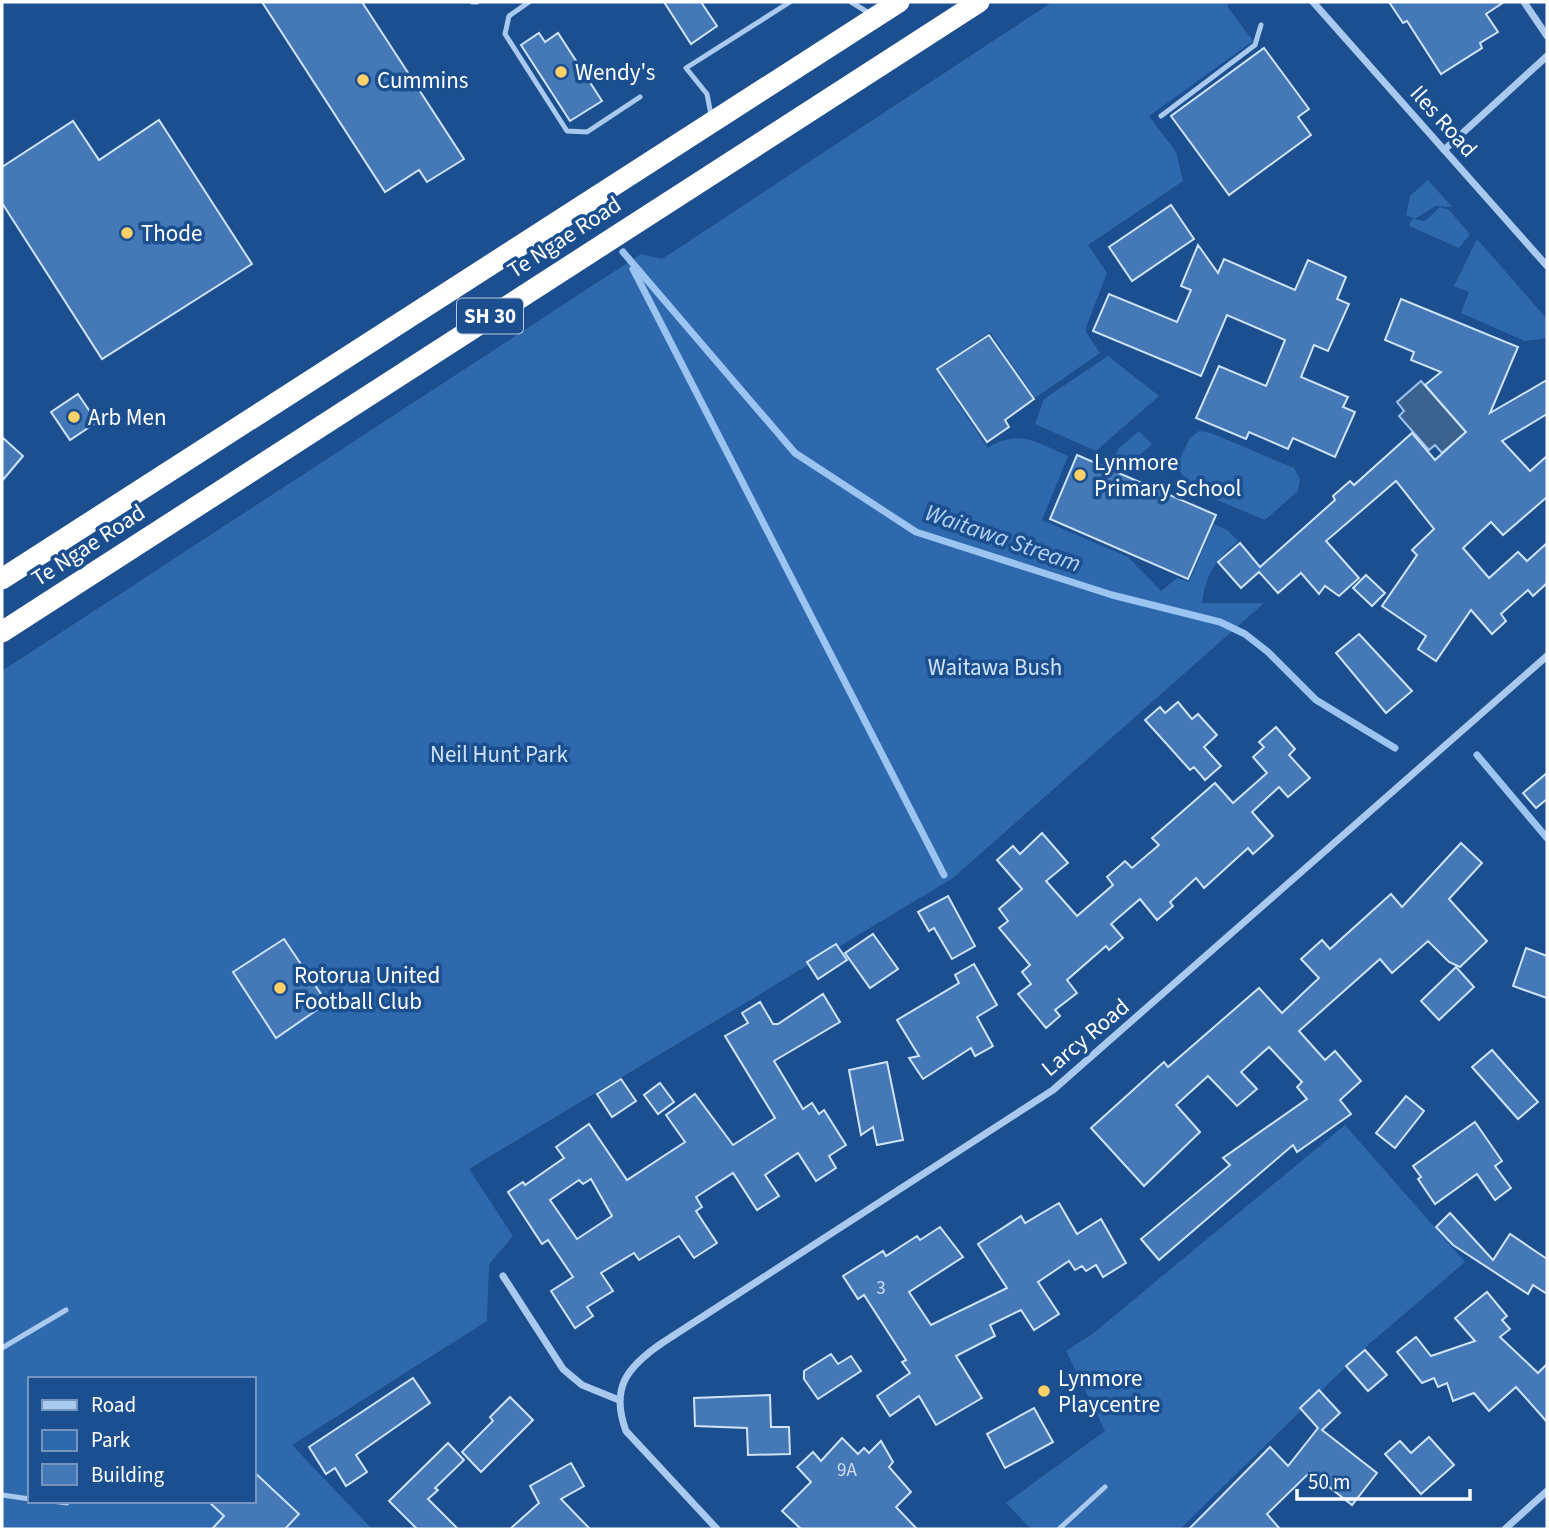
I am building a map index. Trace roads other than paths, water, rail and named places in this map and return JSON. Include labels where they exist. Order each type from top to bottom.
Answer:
[{"type":"highway","name":"Te Ngae Road","points":[[2,579],[899,2]]},
{"type":"highway","name":"Te Ngae Road","points":[[2,632],[979,2]]},
{"type":"street","name":"Iles Road","points":[[1313,2],[1547,266]]},
{"type":"street","points":[[1524,2],[1547,36]]},
{"type":"street","points":[[1444,150],[1547,56]]},
{"type":"street","name":"Larcy Road","points":[[619,1400],[626,1375],[654,1348],[1053,1090],[1547,656]]},
{"type":"street","points":[[503,1276],[563,1369],[591,1390],[619,1400],[626,1431],[717,1529]]},
{"type":"street","points":[[1505,1529],[1547,1491]]},
{"type":"lane","points":[[530,2],[509,16],[505,34],[568,131],[587,132],[639,97]]},
{"type":"lane","points":[[713,123],[707,94],[686,68],[790,2]]},
{"type":"lane","points":[[851,2],[877,17]]},
{"type":"lane","points":[[1161,116],[1255,45],[1261,25]]},
{"type":"lane","points":[[2,1348],[66,1310]]},
{"type":"lane","points":[[1059,1529],[1105,1487]]},
{"type":"lane","points":[[2,1495],[28,1499]]},
{"type":"waterway","name":"Waitawa Stream","points":[[623,252],[795,453],[916,532],[1112,595],[1220,622],[1245,634],[1268,652],[1316,700],[1395,748]]},
{"type":"waterway","points":[[633,269],[944,875]]},
{"type":"waterway","name":"Waitawa Stream","points":[[1477,755],[1547,838]]},
{"type":"place","name":"Wendy's","points":[[561,72]]},
{"type":"place","name":"Cummins","points":[[363,80]]},
{"type":"place","name":"Thode","points":[[127,233]]},
{"type":"place","name":"Arb Men","points":[[74,417]]},
{"type":"place","name":"Lynmore Primary School","points":[[1080,475]]},
{"type":"place","name":"Rotorua United Football Club","points":[[280,988]]},
{"type":"place","name":"Lynmore Playcentre","points":[[1044,1391]]},
{"type":"park label","name":"Waitawa Bush","points":[[995,667]]},
{"type":"park label","name":"Neil Hunt Park","points":[[499,754]]}]
